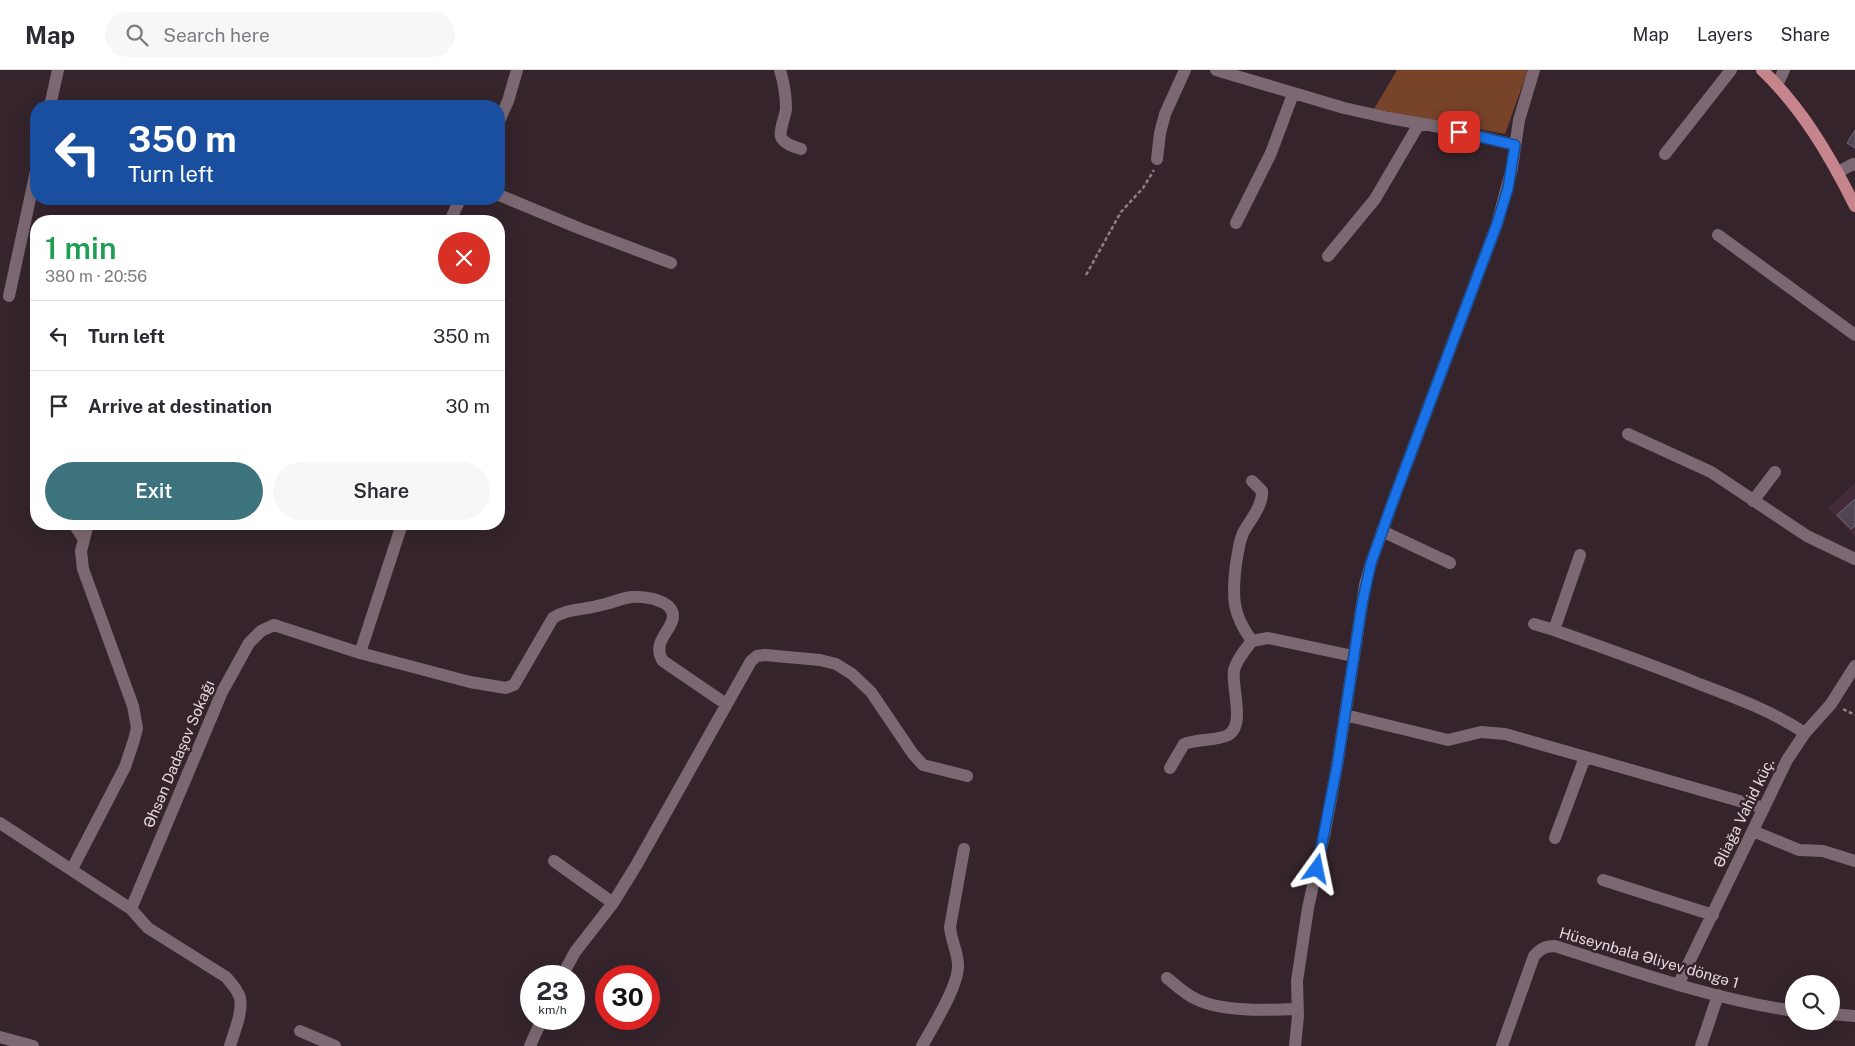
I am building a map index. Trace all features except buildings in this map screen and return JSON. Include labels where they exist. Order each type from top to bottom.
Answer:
[{"type":"main road","points":[[1762,70],[1777,84],[1815,134],[1838,172],[1855,206]]},
{"type":"street","points":[[51,100],[58,70]]},
{"type":"street","points":[[505,108],[517,70]]},
{"type":"street","points":[[780,70],[785,89],[786,111],[781,131],[782,138],[785,142],[801,149]]},
{"type":"street","points":[[1157,159],[1160,133],[1185,70]]},
{"type":"street","points":[[1216,70],[1293,94],[1389,118],[1515,145]]},
{"type":"street","points":[[1295,1046],[1297,981],[1308,908],[1325,831],[1365,585],[1382,531],[1497,224],[1508,188],[1519,120],[1534,70]]},
{"type":"street","points":[[1665,154],[1730,70]]},
{"type":"street","points":[[1777,84],[1784,70]]},
{"type":"street","points":[[1236,223],[1271,152],[1293,94]]},
{"type":"street","points":[[1328,256],[1374,199],[1419,124]]},
{"type":"street","points":[[1838,172],[1853,164],[1855,165]]},
{"type":"street","points":[[505,197],[671,263]]},
{"type":"street","points":[[9,296],[30,199]]},
{"type":"street","points":[[1718,236],[1855,334]]},
{"type":"street","points":[[1628,434],[1711,472],[1807,536],[1855,559]]},
{"type":"street","points":[[1753,501],[1775,472]]},
{"type":"street","points":[[1252,481],[1262,491],[1262,499],[1242,536],[1233,592],[1242,627],[1252,641]]},
{"type":"street","points":[[78,530],[83,538]]},
{"type":"street","points":[[72,869],[124,767],[137,728],[133,706],[83,569],[81,551],[86,530]]},
{"type":"street","points":[[400,530],[360,653],[470,682],[506,688],[514,685],[553,618],[562,612],[599,606],[637,595],[657,600],[672,610],[673,619],[659,646],[658,654],[663,661],[726,704]]},
{"type":"street","points":[[1382,531],[1450,563]]},
{"type":"street","points":[[1554,630],[1580,555]]},
{"type":"street","points":[[1534,624],[1627,656],[1721,692],[1778,717],[1805,733]]},
{"type":"street","name":"Əhsən Dadaşov Sokağı","points":[[131,909],[222,692],[249,643],[262,631],[274,625],[360,653]]},
{"type":"street","points":[[1170,768],[1184,744],[1194,740],[1227,736],[1234,729],[1237,719],[1233,673],[1236,661],[1252,641],[1268,638],[1353,656]]},
{"type":"street","points":[[568,965],[574,952],[613,903],[637,864],[726,704],[751,661],[757,656],[765,655],[820,660],[836,664],[852,674],[871,692],[913,754],[923,765],[967,776]]},
{"type":"street","name":"Əliağa Vahid küç.","points":[[1678,985],[1787,760],[1805,733],[1830,704],[1855,666]]},
{"type":"street","points":[[1345,715],[1448,740],[1480,732],[1506,734],[1764,808]]},
{"type":"street","points":[[1555,838],[1585,757]]},
{"type":"street","points":[[0,823],[131,909],[148,928],[226,977],[240,998],[239,1012],[230,1046]]},
{"type":"street","points":[[1753,831],[1799,850],[1809,852],[1823,851],[1855,861]]},
{"type":"street","points":[[922,1046],[938,1019],[957,976],[957,956],[950,936],[950,927],[964,850]]},
{"type":"street","points":[[554,861],[613,903]]},
{"type":"street","points":[[1603,880],[1713,915]]},
{"type":"street","name":"Hüseynbala Əliyev döngə 1","points":[[1502,1046],[1534,956],[1540,949],[1548,946],[1555,946],[1678,985],[1785,1010]]},
{"type":"street","points":[[1167,978],[1194,999],[1212,1006],[1268,1010],[1297,1009]]},
{"type":"street","points":[[1701,1046],[1718,995]]},
{"type":"street","points":[[1840,1015],[1855,1016]]},
{"type":"street","points":[[530,1046],[537,1030]]},
{"type":"street","points":[[300,1031],[335,1046]]},
{"type":"street","points":[[0,1037],[33,1046]]},
{"type":"path","points":[[1086,275],[1121,212],[1143,188],[1153,172],[1157,159]]},
{"type":"shaded area","points":[[1397,70],[1528,70],[1505,134],[1374,109]]},
{"type":"shaded area","points":[[1855,483],[1855,537],[1828,508]]},
{"type":"route","points":[[1317,869],[1337,766],[1365,585],[1371,563],[1497,224],[1512,168],[1515,145],[1459,132]]}]
